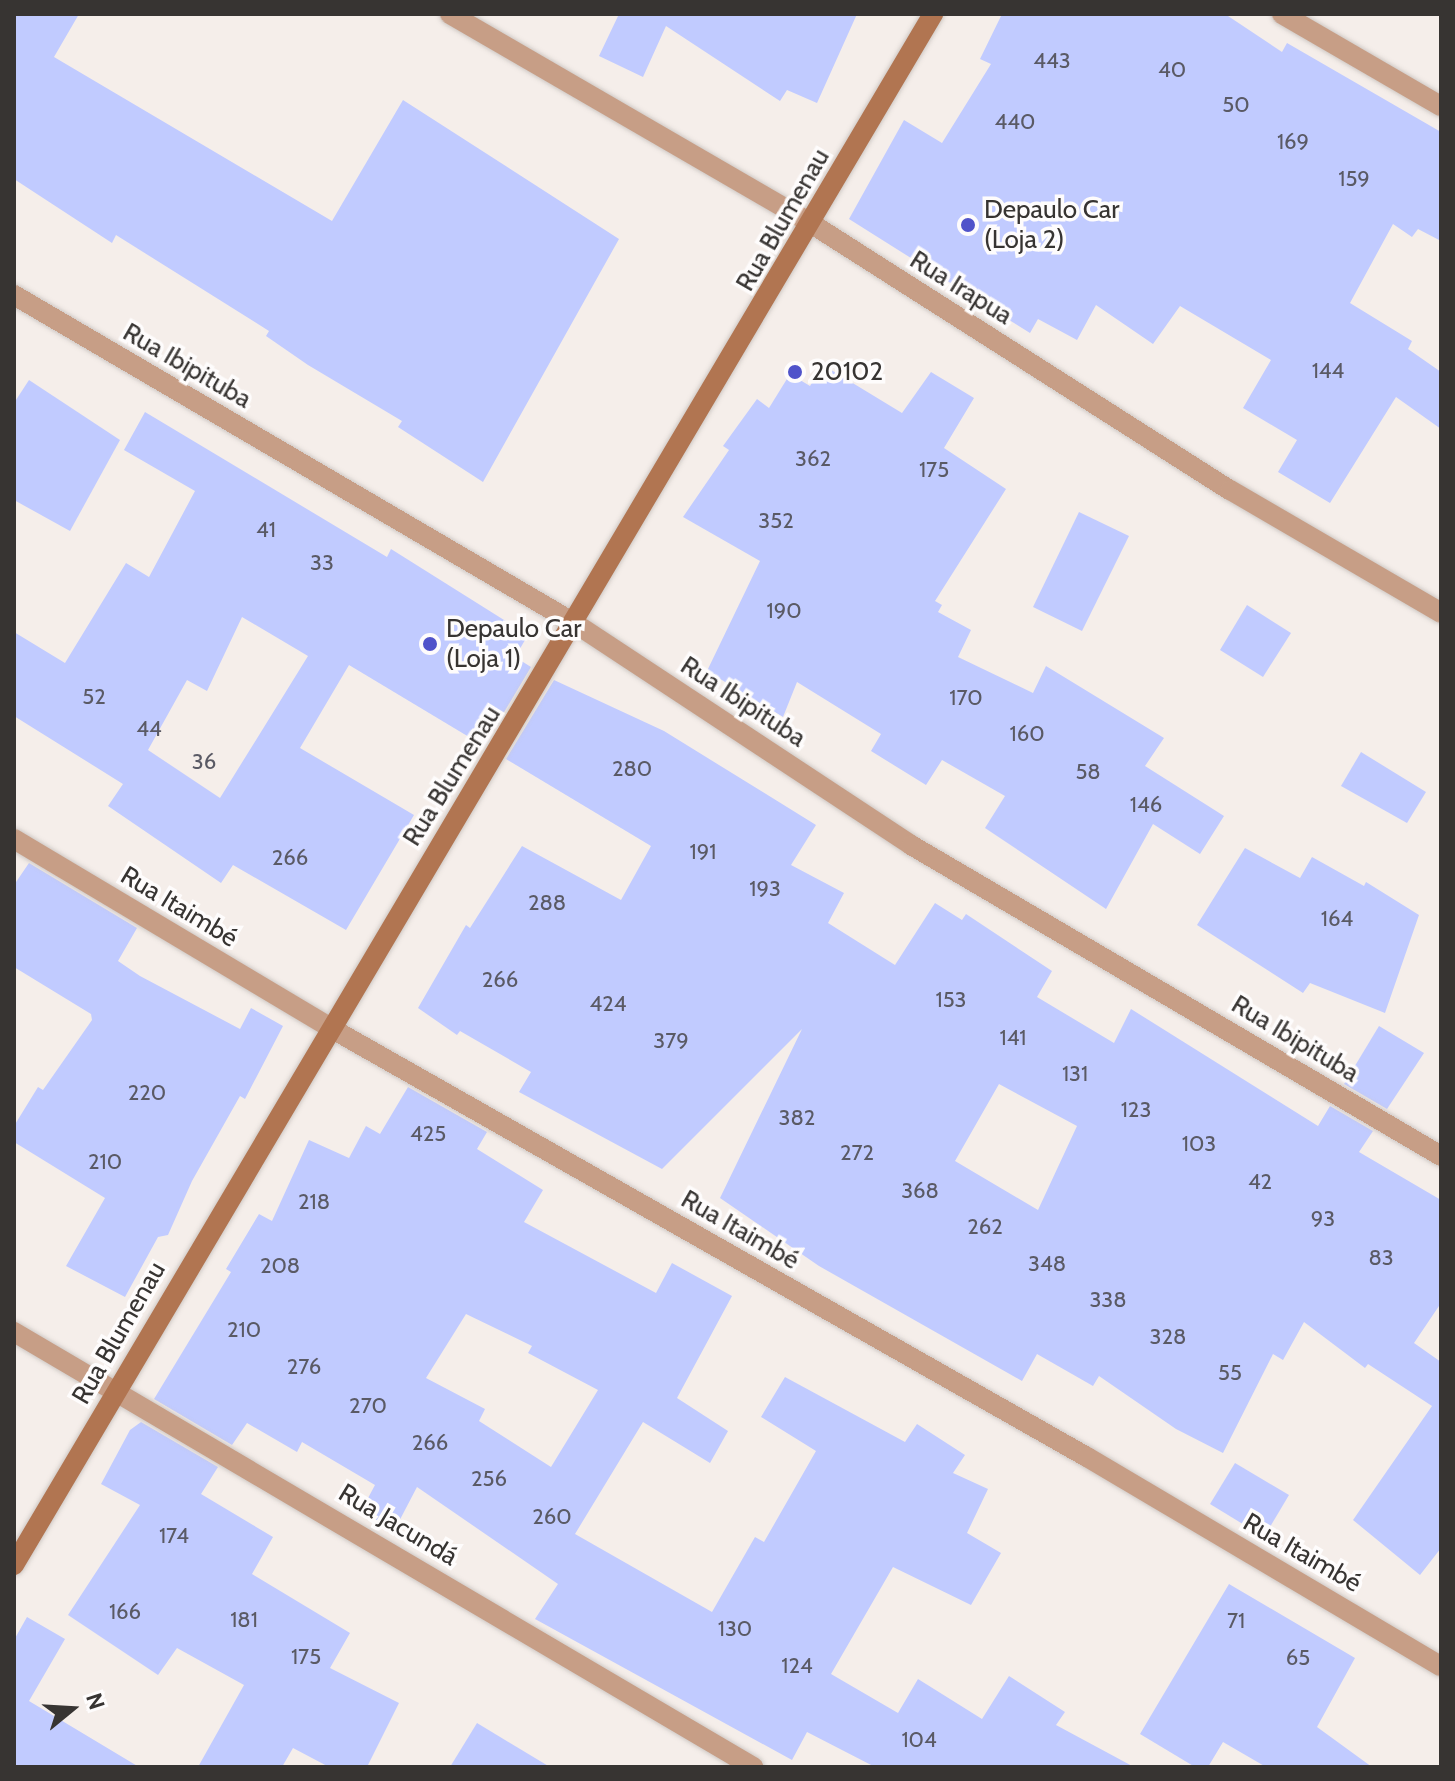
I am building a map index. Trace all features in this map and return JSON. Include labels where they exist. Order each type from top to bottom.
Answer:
[{"type":"main road","name":"Rua Blumenau","points":[[14,1565],[329,1027],[576,624],[933,14]]},
{"type":"street","name":"Rua Irapua","points":[[450,14],[812,224],[1230,490],[1441,613]]},
{"type":"street","points":[[1282,14],[1441,106]]},
{"type":"street","name":"Rua Ibipituba","points":[[14,295],[576,624],[911,845],[1441,1156]]},
{"type":"street","name":"Rua Itaimbé","points":[[14,839],[329,1027],[1087,1457],[1441,1666]]},
{"type":"street","name":"Rua Jacundá","points":[[14,1332],[753,1767]]},
{"type":"building","points":[[14,14],[79,14],[54,57],[332,221],[403,100],[619,239],[483,482],[398,427],[402,421],[266,336],[269,331],[116,235],[112,243],[14,179]]},
{"type":"building","points":[[619,14],[857,14],[817,103],[787,90],[780,101],[666,26],[643,77],[599,56]]},
{"type":"building","points":[[1002,14],[1225,14],[1282,52],[1287,43],[1441,132],[1441,241],[1418,229],[1412,237],[1393,224],[1350,303],[1412,341],[1408,349],[1441,372],[1441,429],[1396,397],[1330,503],[1278,472],[1297,440],[1243,408],[1271,360],[1180,306],[1153,344],[1096,305],[1077,340],[1038,319],[1030,333],[849,219],[904,120],[942,143],[991,64],[980,59]]},
{"type":"building","points":[[823,365],[902,413],[931,372],[974,398],[944,448],[1006,489],[935,601],[942,605],[938,612],[971,630],[958,657],[1033,693],[1046,666],[1164,738],[1145,766],[1224,816],[1200,854],[1153,824],[1106,909],[985,828],[1005,796],[942,760],[926,785],[871,751],[881,734],[797,682],[783,717],[707,671],[760,561],[683,517],[729,450],[723,446],[757,399],[769,408],[790,374],[810,386]]},
{"type":"building","points":[[29,380],[120,440],[70,531],[14,500],[14,403]]},
{"type":"building","points":[[145,412],[387,557],[391,549],[528,635],[515,657],[531,667],[484,746],[349,665],[300,748],[414,815],[346,930],[233,865],[221,883],[108,806],[123,784],[14,716],[14,632],[65,663],[126,563],[149,577],[195,491],[124,450]],"holes":[[[242,617],[308,656],[220,798],[148,750],[187,680],[207,691]]]},
{"type":"building","points":[[1079,512],[1129,536],[1082,631],[1033,607]]},
{"type":"building","points":[[1247,605],[1291,633],[1263,677],[1220,650]]},
{"type":"building","points":[[554,680],[664,731],[816,825],[791,865],[844,893],[828,923],[895,965],[935,903],[962,920],[966,914],[1052,971],[1037,997],[1114,1043],[1131,1009],[1318,1126],[1330,1106],[1373,1131],[1359,1152],[1441,1200],[1441,1303],[1414,1343],[1441,1362],[1441,1548],[1420,1575],[1353,1520],[1432,1406],[1368,1364],[1365,1368],[1304,1322],[1283,1360],[1273,1354],[1223,1453],[1176,1429],[1099,1376],[1093,1386],[1037,1354],[1022,1381],[819,1266],[720,1198],[802,1029],[662,1169],[519,1092],[531,1072],[460,1031],[457,1035],[418,1008],[466,925],[470,928],[522,846],[621,900],[651,846],[506,759]],"holes":[[[999,1084],[1077,1126],[1038,1210],[955,1161]]]},
{"type":"building","points":[[1361,752],[1426,792],[1407,823],[1341,786]]},
{"type":"building","points":[[1245,848],[1300,878],[1312,857],[1364,886],[1366,882],[1419,915],[1385,1013],[1310,983],[1303,993],[1197,925]]},
{"type":"building","points":[[29,863],[137,928],[118,961],[140,976],[240,1029],[251,1008],[283,1026],[245,1099],[240,1096],[192,1181],[168,1235],[158,1237],[125,1297],[66,1266],[105,1198],[14,1142],[14,1126],[38,1087],[43,1090],[92,1020],[91,1014],[14,967],[14,885]]},
{"type":"building","points":[[1379,1026],[1424,1053],[1387,1109],[1344,1084]]},
{"type":"building","points":[[408,1087],[487,1132],[477,1149],[543,1190],[524,1222],[656,1293],[672,1263],[732,1296],[677,1398],[728,1431],[710,1463],[643,1422],[575,1534],[712,1612],[755,1537],[764,1542],[816,1451],[761,1417],[785,1377],[905,1442],[917,1424],[965,1455],[953,1473],[988,1489],[967,1533],[1001,1553],[971,1605],[893,1567],[831,1674],[898,1713],[918,1679],[982,1719],[1009,1676],[1065,1712],[1056,1725],[1134,1767],[875,1767],[807,1732],[792,1760],[535,1619],[558,1584],[417,1487],[394,1531],[360,1513],[375,1485],[302,1442],[297,1452],[247,1423],[232,1445],[154,1399],[231,1272],[226,1269],[259,1214],[272,1221],[309,1140],[349,1158],[366,1126],[380,1134]],"holes":[[[466,1314],[532,1346],[528,1353],[598,1390],[551,1467],[479,1421],[485,1409],[426,1378]]]},
{"type":"building","points":[[141,1422],[218,1467],[201,1494],[273,1537],[252,1574],[350,1633],[330,1668],[399,1703],[367,1767],[329,1767],[293,1748],[282,1767],[198,1767],[244,1685],[177,1648],[158,1675],[68,1615],[140,1505],[101,1484],[130,1430]]},
{"type":"building","points":[[1235,1463],[1289,1495],[1264,1537],[1210,1504]]},
{"type":"building","points":[[1229,1584],[1355,1658],[1317,1727],[1372,1767],[1266,1767],[1223,1742],[1208,1767],[1195,1767],[1140,1734]]},
{"type":"building","points":[[27,1617],[65,1639],[29,1701],[139,1767],[14,1767],[14,1640]]},
{"type":"building","points":[[477,1723],[550,1767],[450,1767]]},
{"type":"place","name":"Depaulo Car (Loja 2)","points":[[968,225]]},
{"type":"place","name":"20102","points":[[795,372]]},
{"type":"place","name":"Depaulo Car (Loja 1)","points":[[430,644]]}]
